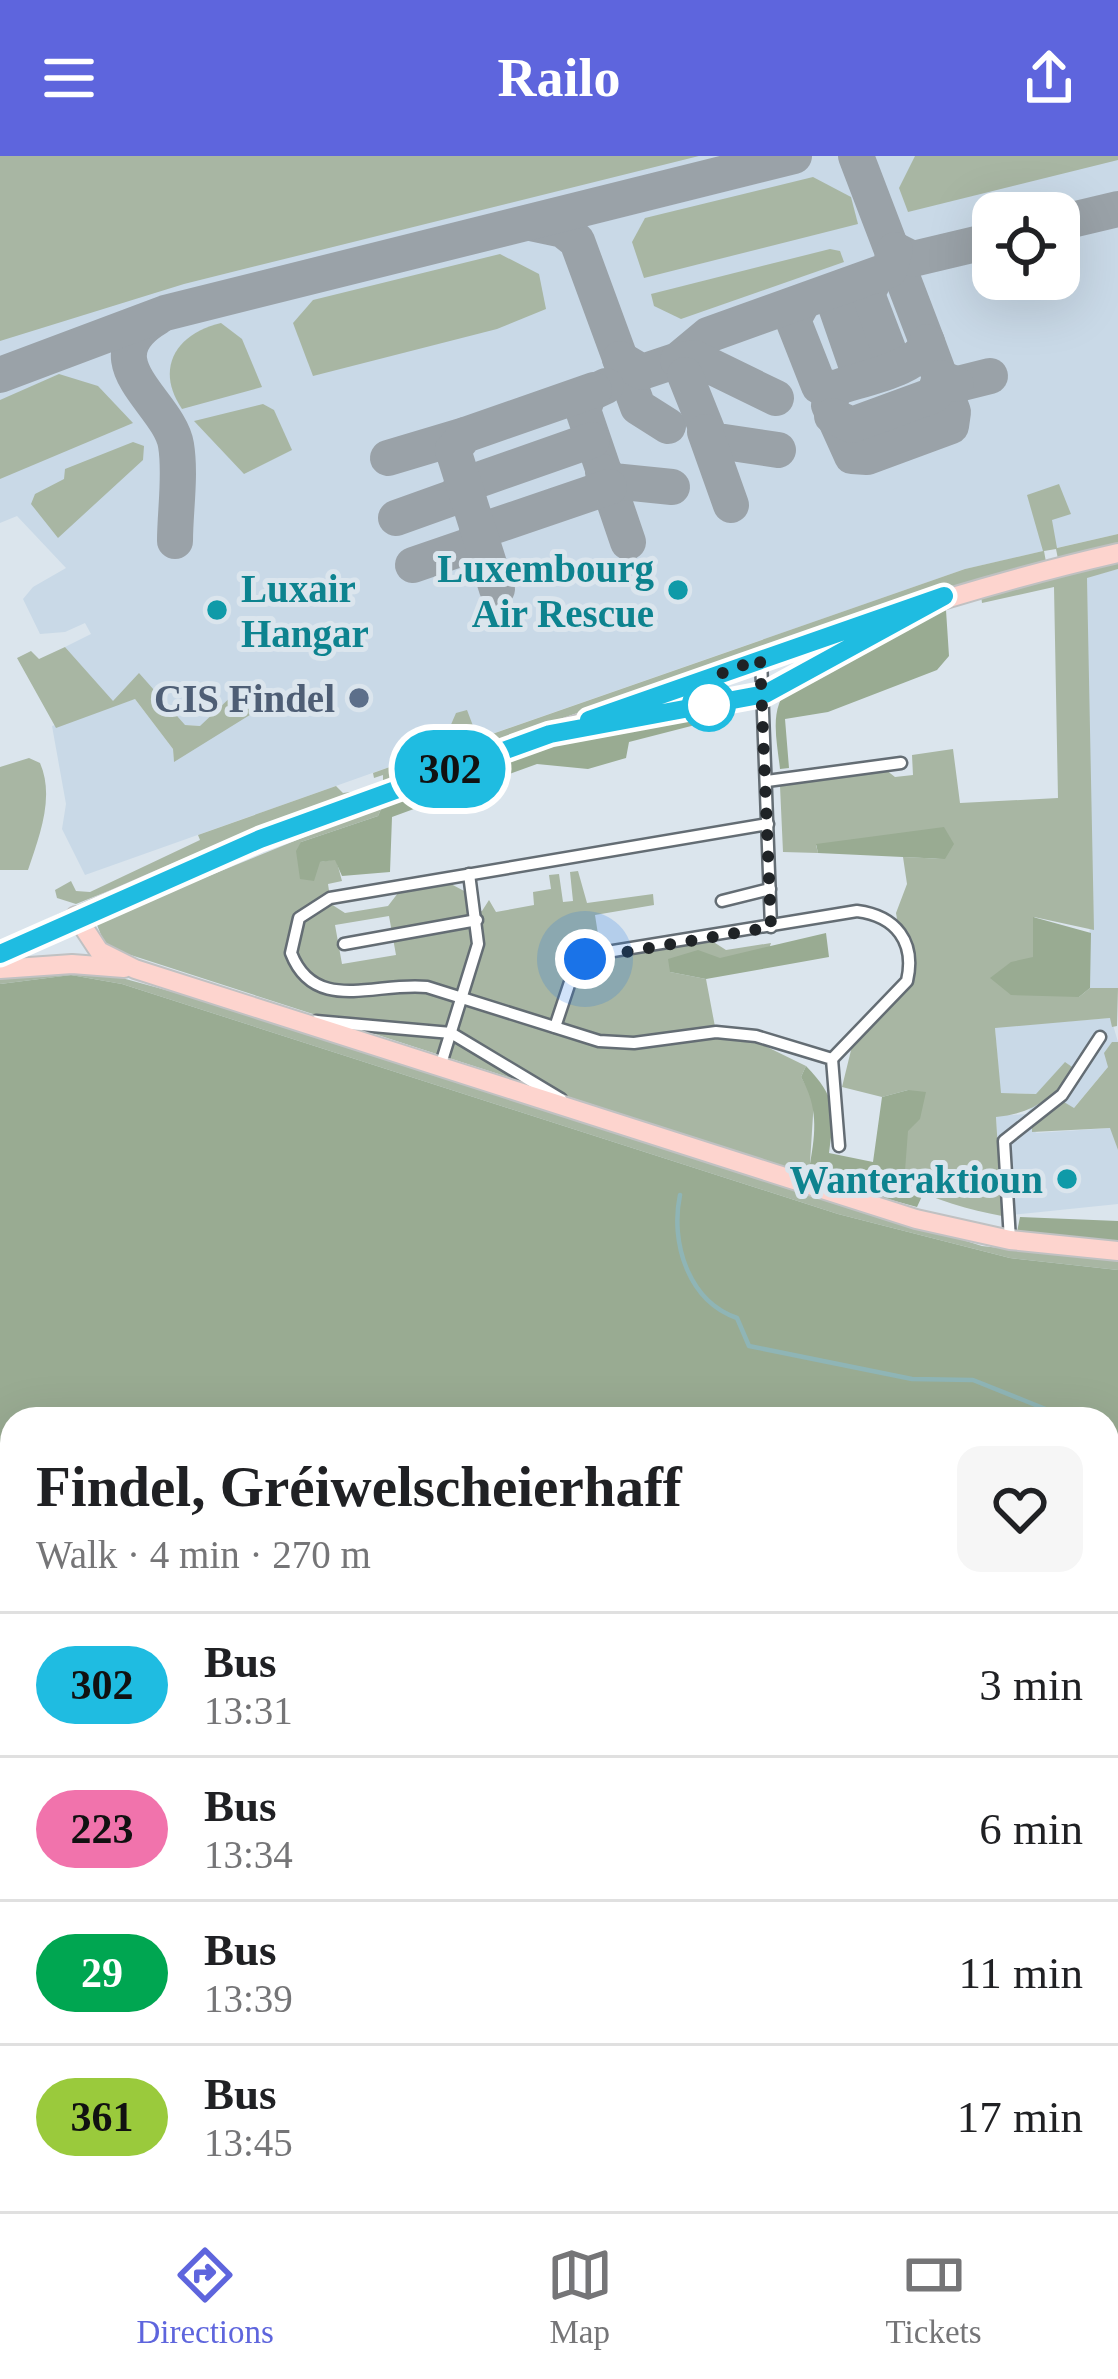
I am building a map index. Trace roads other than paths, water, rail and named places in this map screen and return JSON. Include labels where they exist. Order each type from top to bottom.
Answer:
[{"type":"main road","points":[[0,954],[76,916],[260,839],[760,659],[944,596],[1118,553]]},
{"type":"main road","points":[[76,916],[99,951],[135,969],[916,1220],[1010,1240],[1118,1251]]},
{"type":"main road","points":[[47,930],[72,964]]},
{"type":"main road","points":[[0,968],[72,964],[135,969]]},
{"type":"street","points":[[760,659],[771,927]]},
{"type":"street","points":[[767,781],[901,763]]},
{"type":"street","points":[[768,824],[330,898],[299,918],[292,934],[298,970],[328,992],[398,983],[599,1040],[634,1043],[716,1032],[756,1036],[832,1059]]},
{"type":"street","points":[[440,1067],[478,944],[469,874]]},
{"type":"street","points":[[722,901],[770,889]]},
{"type":"street","points":[[555,1027],[565,989],[585,959],[857,911],[890,921],[903,934],[911,964],[907,981],[832,1059],[839,1146]]},
{"type":"street","points":[[344,944],[477,920]]},
{"type":"street","points":[[289,1018],[452,1033],[584,1113]]},
{"type":"street","points":[[1010,1240],[1004,1141],[1062,1095],[1100,1037]]},
{"type":"waterway","points":[[680,1195],[678,1232],[686,1268],[706,1298],[737,1318],[749,1346],[912,1379],[973,1380],[1040,1407]]},
{"type":"place","name":"Luxembourg Air Rescue","points":[[678,590]]},
{"type":"place","name":"Luxair Hangar","points":[[217,610]]},
{"type":"place","name":"CIS Findel","points":[[359,698]]},
{"type":"place","name":"Wanteraktioun","points":[[1067,1179]]}]
